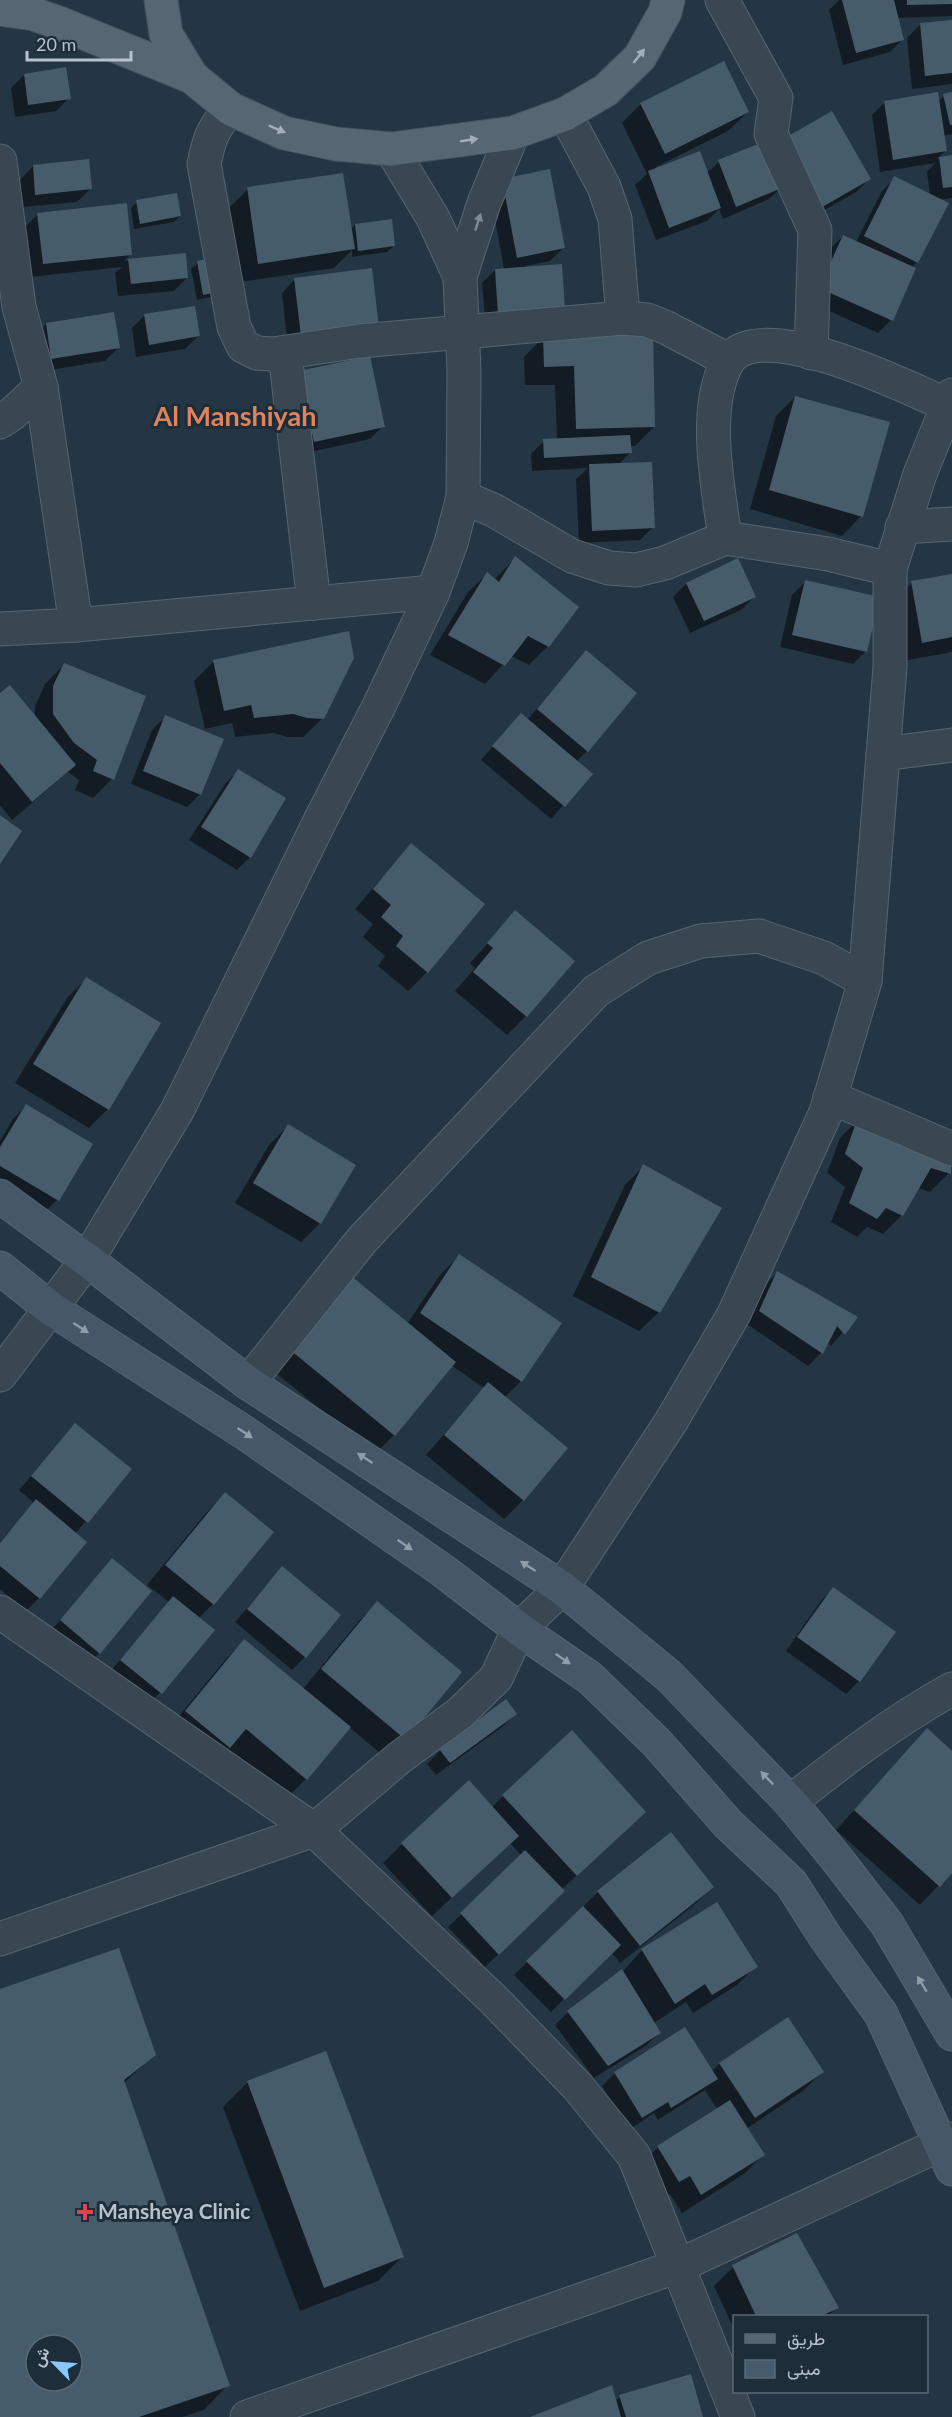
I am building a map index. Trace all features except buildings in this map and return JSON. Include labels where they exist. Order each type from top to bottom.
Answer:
[{"type":"main road","points":[[161,0],[166,34],[192,77]]},
{"type":"main road","points":[[0,9],[34,14],[192,77],[231,109],[284,133],[336,144],[391,149],[513,133],[565,114],[606,90],[640,57],[675,4]]},
{"type":"main road","points":[[0,1196],[248,1383],[562,1588],[669,1676],[790,1802],[887,1924],[952,2034]]},
{"type":"main road","points":[[0,1268],[50,1308],[245,1433],[442,1570],[519,1629],[590,1678],[657,1743],[728,1824],[791,1883],[826,1938],[881,2014],[949,2150]]},
{"type":"street","points":[[722,0],[776,98],[771,134],[815,230],[811,353]]},
{"type":"street","points":[[231,109],[217,124],[208,142],[204,164],[234,327],[243,346],[256,353],[285,353],[360,341],[623,318],[647,320],[665,327],[728,360]]},
{"type":"street","points":[[565,114],[604,187],[615,219],[623,318]]},
{"type":"street","points":[[0,1375],[87,1260],[177,1111],[379,706],[433,592],[452,543],[463,497],[464,371],[460,277],[484,203],[513,133]]},
{"type":"street","points":[[391,149],[433,218],[460,277]]},
{"type":"street","points":[[0,161],[19,307],[41,387],[76,625]]},
{"type":"street","points":[[0,1940],[314,1830],[399,1758],[460,1713],[496,1678],[519,1629],[562,1588],[672,1420],[734,1314],[788,1198],[830,1096],[865,981],[890,667],[890,569],[902,527],[950,400],[817,353],[779,344],[747,347],[728,360],[720,381],[714,410],[715,454],[725,538]]},
{"type":"street","points":[[285,353],[314,603]]},
{"type":"street","points":[[0,422],[41,387]]},
{"type":"street","points":[[463,497],[495,511],[572,556],[609,568],[636,570],[665,563],[725,538],[828,554],[890,569]]},
{"type":"street","points":[[902,527],[952,524]]},
{"type":"street","points":[[0,629],[76,625],[433,592]]},
{"type":"street","points":[[883,754],[952,746]]},
{"type":"street","points":[[248,1383],[362,1240],[596,991],[648,958],[701,941],[759,936],[824,958],[865,981]]},
{"type":"street","points":[[830,1096],[952,1149]]},
{"type":"street","points":[[0,1612],[314,1830],[494,2000],[578,2087],[634,2156],[738,2417]]},
{"type":"street","points":[[790,1802],[855,1751],[912,1711],[952,1689]]},
{"type":"street","points":[[247,2417],[678,2266],[949,2150]]},
{"type":"place","name":"Mansheya Clinic","points":[[85,2212]]},
{"type":"district","name":"Al Manshiyah","points":[[235,417]]}]
